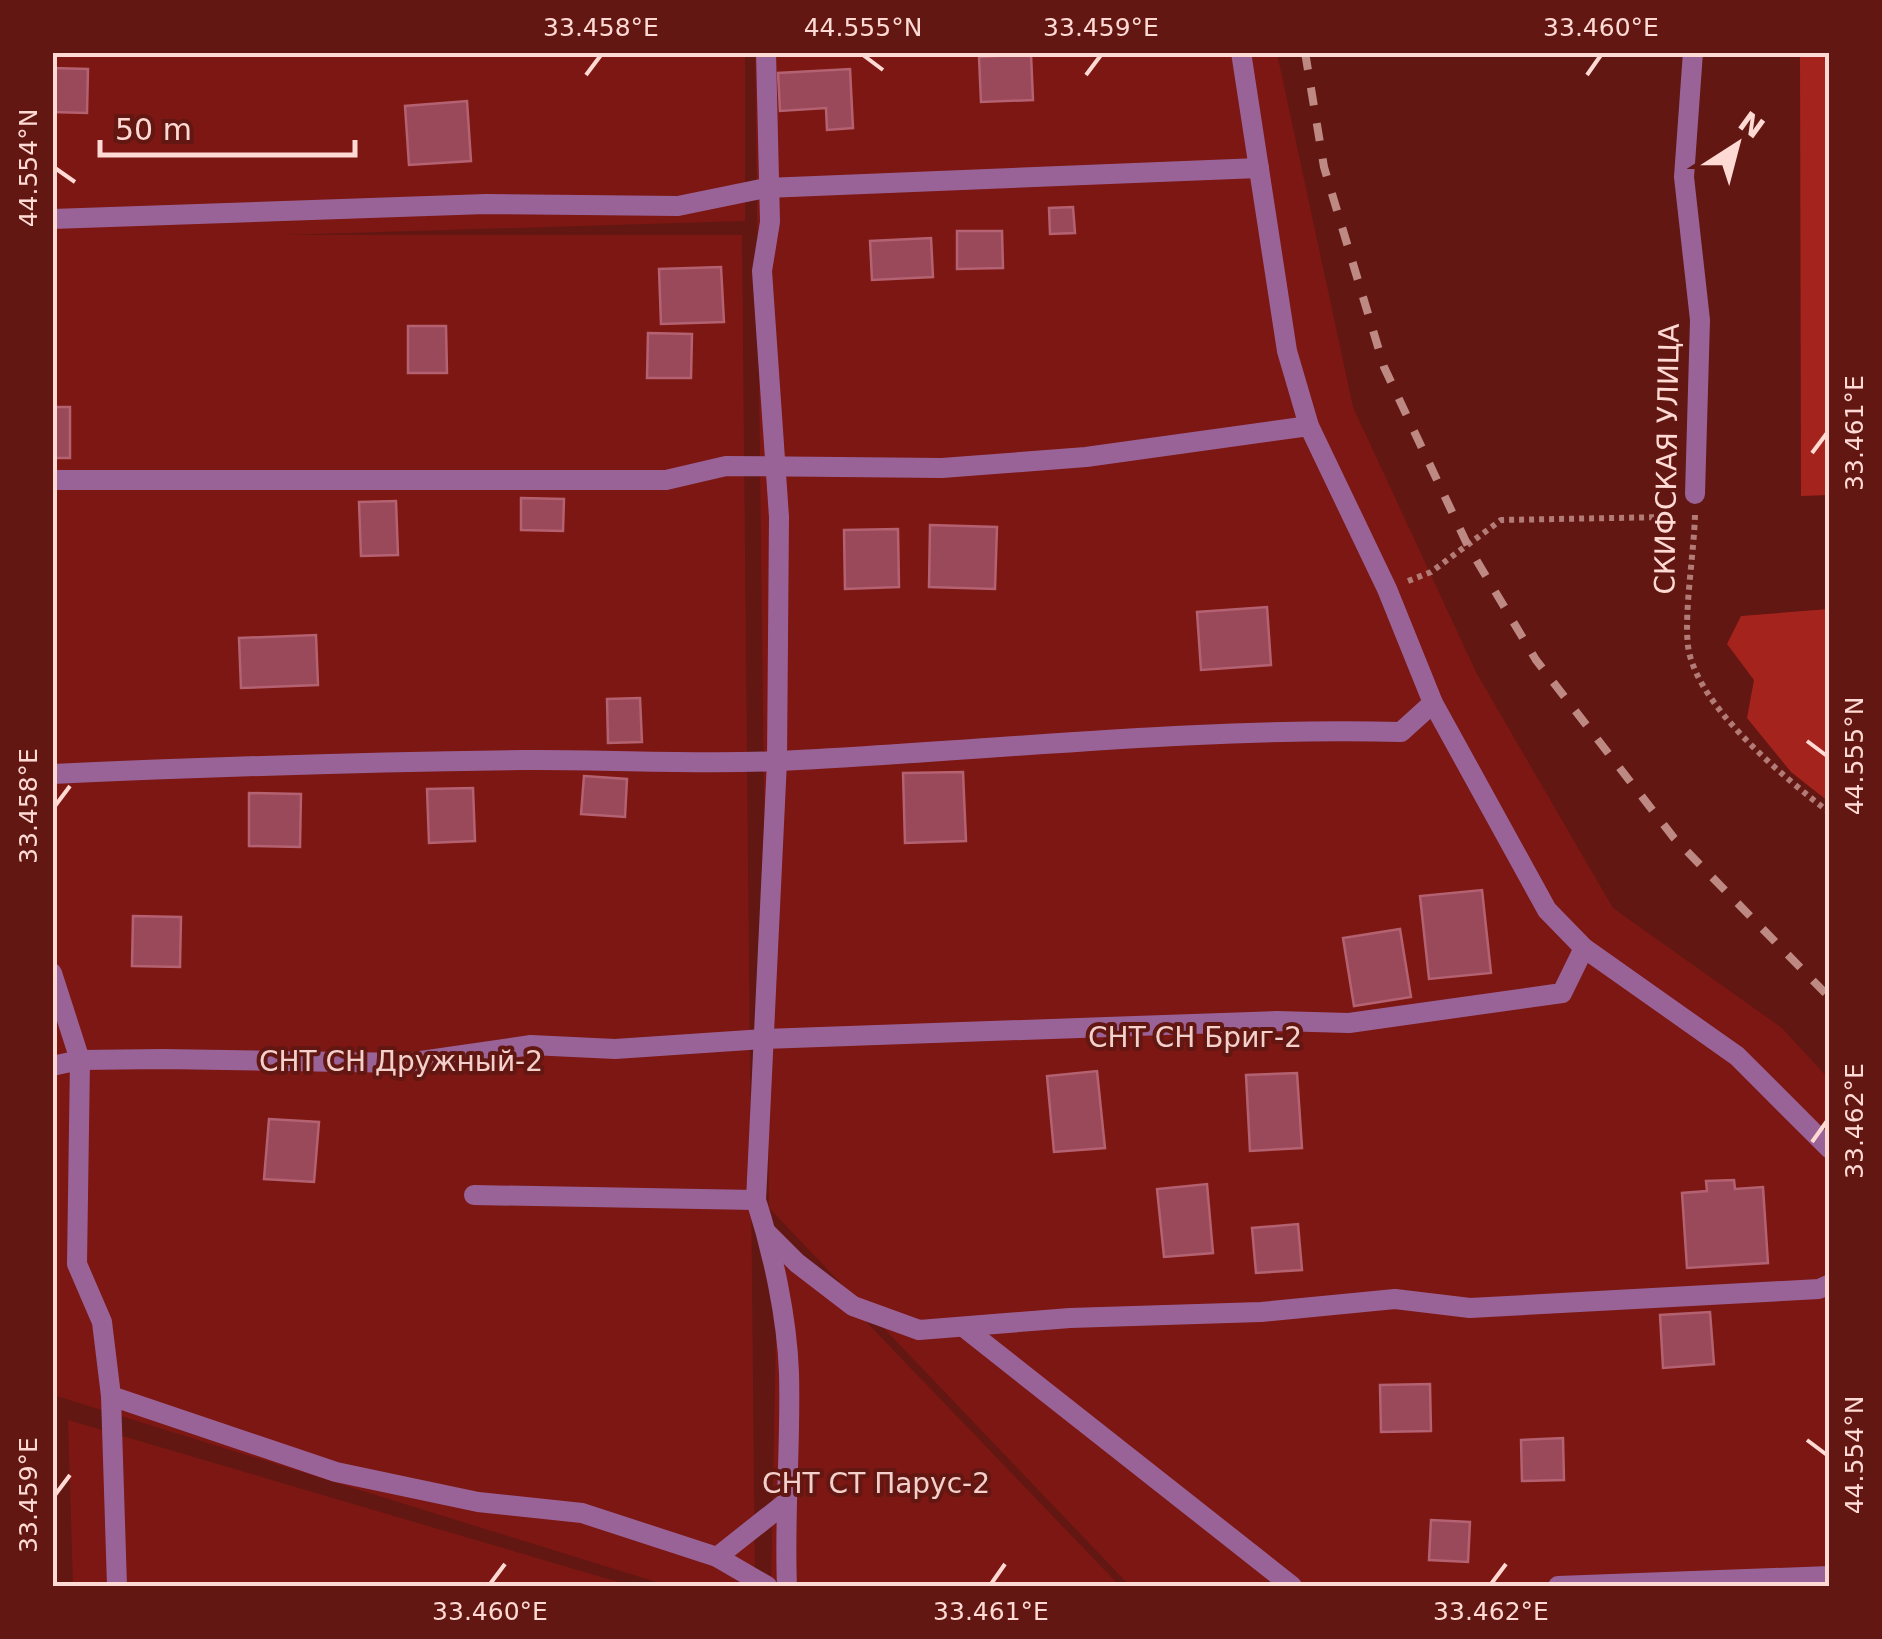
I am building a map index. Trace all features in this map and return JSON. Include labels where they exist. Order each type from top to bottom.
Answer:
[{"type":"street","points":[[766,52],[766,188],[770,222],[762,271],[780,517],[777,762],[756,1200],[767,1232],[789,1370],[784,1504],[787,1586]]},
{"type":"street","points":[[1241,52],[1287,351],[1310,426],[1387,589],[1434,703],[1547,910],[1584,948],[1737,1056],[1830,1149]]},
{"type":"street","name":"СКИФСКАЯ УЛИЦА","points":[[1694,52],[1684,177],[1700,320],[1696,494]]},
{"type":"street","points":[[52,219],[486,204],[678,206],[766,188],[1260,168]]},
{"type":"street","points":[[52,480],[666,480],[726,466],[942,468],[1086,456],[1310,426]]},
{"type":"street","points":[[52,774],[507,760],[777,762],[1029,744],[1206,738],[1266,729],[1401,732],[1434,703]]},
{"type":"street","points":[[52,1066],[80,1060],[406,1062],[532,1045],[615,1049],[764,1039],[1277,1021],[1349,1023],[1562,993],[1584,948]]},
{"type":"street","points":[[52,974],[80,1060],[76,1264],[102,1322],[111,1396],[117,1586]]},
{"type":"street","points":[[474,1194],[756,1200]]},
{"type":"street","points":[[767,1232],[798,1263],[853,1306],[919,1330],[1395,1300],[1470,1308],[1820,1290],[1830,1284]]},
{"type":"street","points":[[966,1328],[1292,1586]]},
{"type":"street","points":[[111,1396],[336,1472],[478,1502],[582,1513],[716,1557],[767,1586]]},
{"type":"street","points":[[716,1557],[784,1504]]},
{"type":"street","points":[[1558,1586],[1830,1576]]},
{"type":"path","points":[[1387,589],[1431,572],[1501,520],[1668,517],[1696,494]]},
{"type":"path","name":"СКИФСКАЯ УЛИЦА","points":[[1696,494],[1688,646],[1702,681],[1720,711],[1830,813]]},
{"type":"green space","name":"СНТ СН Дружный-2","points":[[52,53],[745,53],[745,221],[283,235],[742,235],[755,1586],[669,1586],[53,1395]]},
{"type":"green space","name":"СНТ СН Бриг-2","points":[[755,53],[1277,53],[1353,407],[1476,672],[1613,908],[1782,1028],[1829,1079],[1829,1586],[1130,1586],[769,1208]]},
{"type":"green space","name":"СНТ СТ Парус-2","points":[[778,1230],[1120,1586],[771,1586]]},
{"type":"green space","points":[[68,1420],[632,1586],[73,1586]]},
{"type":"shaded area","points":[[1800,53],[1830,53],[1829,495],[1801,496]]},
{"type":"shaded area","points":[[1830,609],[1829,802],[1791,772],[1747,718],[1754,680],[1727,644],[1741,616]]},
{"type":"building","points":[[1031,54],[1033,100],[981,102],[979,57]]},
{"type":"building","points":[[52,68],[88,69],[87,113],[52,112]]},
{"type":"building","points":[[850,69],[853,128],[827,130],[826,108],[780,111],[778,73]]},
{"type":"building","points":[[467,101],[471,161],[409,165],[405,106]]},
{"type":"building","points":[[1073,207],[1075,233],[1050,234],[1049,208]]},
{"type":"building","points":[[957,231],[1002,231],[1003,268],[957,269]]},
{"type":"building","points":[[931,238],[933,277],[872,280],[870,241]]},
{"type":"building","points":[[721,267],[724,322],[661,324],[659,269]]},
{"type":"building","points":[[408,326],[446,326],[447,373],[408,373]]},
{"type":"building","points":[[648,333],[692,334],[691,378],[647,378]]},
{"type":"building","points":[[52,407],[70,407],[70,458],[52,458]]},
{"type":"building","points":[[521,498],[564,499],[563,531],[521,530]]},
{"type":"building","points":[[396,501],[398,555],[361,556],[359,502]]},
{"type":"building","points":[[930,525],[997,527],[995,589],[929,587]]},
{"type":"building","points":[[898,529],[899,587],[845,589],[844,530]]},
{"type":"building","points":[[1267,607],[1271,665],[1201,670],[1197,612]]},
{"type":"building","points":[[316,635],[318,685],[241,688],[239,638]]},
{"type":"building","points":[[640,698],[642,742],[608,743],[607,699]]},
{"type":"building","points":[[963,772],[966,841],[905,843],[903,773]]},
{"type":"building","points":[[584,776],[627,779],[625,817],[581,814]]},
{"type":"building","points":[[473,788],[475,841],[429,843],[427,789]]},
{"type":"building","points":[[249,793],[301,794],[300,847],[249,846]]},
{"type":"building","points":[[1482,890],[1491,973],[1429,979],[1420,896]]},
{"type":"building","points":[[133,916],[181,917],[180,967],[132,966]]},
{"type":"building","points":[[1400,929],[1411,997],[1354,1006],[1343,938]]},
{"type":"building","points":[[1097,1071],[1105,1148],[1054,1152],[1047,1076]]},
{"type":"building","points":[[1297,1073],[1302,1148],[1250,1151],[1246,1075]]},
{"type":"building","points":[[269,1119],[319,1122],[314,1182],[264,1179]]},
{"type":"building","points":[[1734,1180],[1735,1189],[1763,1187],[1768,1263],[1687,1268],[1682,1193],[1707,1191],[1706,1181]]},
{"type":"building","points":[[1207,1184],[1213,1253],[1164,1257],[1157,1189]]},
{"type":"building","points":[[1298,1224],[1302,1270],[1256,1273],[1252,1228]]},
{"type":"building","points":[[1710,1312],[1714,1364],[1663,1368],[1660,1315]]},
{"type":"building","points":[[1430,1384],[1431,1431],[1381,1432],[1380,1385]]},
{"type":"building","points":[[1563,1438],[1564,1480],[1522,1481],[1521,1440]]},
{"type":"building","points":[[1431,1520],[1470,1522],[1468,1562],[1429,1560]]},
{"type":"railway","points":[[1305,52],[1324,167],[1384,367],[1468,546],[1536,660],[1674,838],[1830,998]]}]
